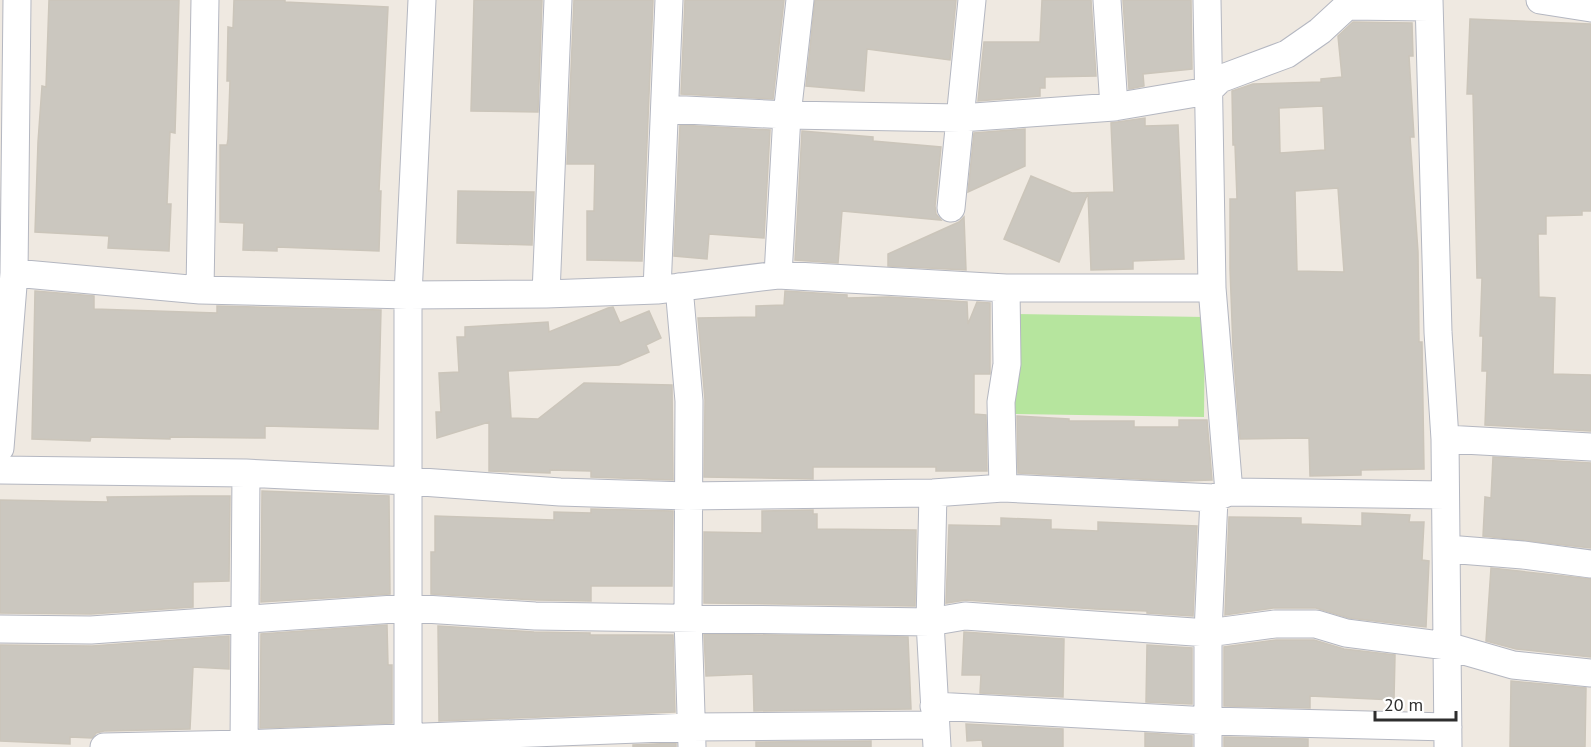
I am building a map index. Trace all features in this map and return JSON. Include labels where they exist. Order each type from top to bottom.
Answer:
[{"type":"street","points":[[0,448],[14,273],[18,0]]},
{"type":"street","points":[[200,290],[205,0]]},
{"type":"street","points":[[408,742],[408,295],[422,0]]},
{"type":"street","points":[[546,294],[558,0]]},
{"type":"street","points":[[669,0],[665,109],[668,289],[689,401],[688,618],[692,737]]},
{"type":"street","points":[[778,275],[787,115],[800,0]]},
{"type":"street","points":[[951,208],[972,0]]},
{"type":"street","points":[[1107,0],[1114,107]]},
{"type":"street","points":[[1207,0],[1212,288],[1221,495],[1208,633],[1209,734]]},
{"type":"street","points":[[1540,0],[1591,8]]},
{"type":"street","points":[[104,747],[692,737],[935,726],[1209,734],[1448,737],[1445,439],[1438,332],[1429,4],[1347,6],[1320,31],[1287,54],[1220,79],[1208,91],[1114,107],[960,118],[787,115],[665,109]]},
{"type":"street","points":[[14,273],[200,290],[408,295],[546,294],[668,289],[778,275],[1006,288],[1212,288]]},
{"type":"street","points":[[1003,488],[1001,402],[1006,364],[1006,288]]},
{"type":"street","points":[[1445,439],[1591,447]]},
{"type":"street","points":[[0,470],[246,473],[560,492],[687,496],[933,493],[1003,488],[1221,495],[1445,495]]},
{"type":"street","points":[[244,746],[246,473]]},
{"type":"street","points":[[933,493],[930,622],[935,726]]},
{"type":"street","points":[[1447,549],[1523,555],[1591,564]]},
{"type":"street","points":[[0,629],[91,630],[409,608],[535,616],[930,622],[965,616],[1208,633],[1275,624],[1316,624],[1346,633],[1447,646],[1513,665],[1591,673]]},
{"type":"green space","points":[[1012,314],[1205,317],[1204,417],[1011,414]]},
{"type":"building","points":[[49,0],[179,0],[175,133],[170,132],[167,204],[171,204],[169,251],[108,248],[109,236],[35,232],[38,142],[42,86],[46,87]]},
{"type":"building","points":[[234,0],[285,0],[285,2],[388,7],[379,191],[381,191],[379,251],[277,247],[277,251],[243,250],[244,223],[220,222],[220,145],[227,145],[228,139],[230,81],[227,81],[228,27],[233,28]]},
{"type":"building","points":[[474,0],[542,0],[538,112],[471,111]]},
{"type":"building","points":[[574,0],[653,0],[642,261],[587,260],[587,211],[594,211],[595,164],[567,164]]},
{"type":"building","points":[[685,0],[784,0],[773,99],[681,94]]},
{"type":"building","points":[[815,0],[956,0],[950,60],[867,49],[864,91],[806,86]]},
{"type":"building","points":[[1042,0],[1091,0],[1096,76],[1045,77],[1045,88],[1040,88],[1040,96],[978,101],[984,42],[1040,42]]},
{"type":"building","points":[[1123,0],[1191,0],[1192,69],[1143,74],[1144,86],[1129,89]]},
{"type":"building","points":[[1470,19],[1591,24],[1591,211],[1582,211],[1582,215],[1546,216],[1546,234],[1538,234],[1539,297],[1555,298],[1553,374],[1591,375],[1591,431],[1485,425],[1487,371],[1482,371],[1483,336],[1480,336],[1482,278],[1477,278],[1473,94],[1467,94]]},
{"type":"building","points":[[1353,22],[1412,23],[1413,56],[1409,56],[1414,137],[1410,137],[1418,252],[1419,342],[1422,342],[1424,469],[1361,470],[1361,475],[1310,476],[1309,438],[1240,439],[1230,269],[1230,199],[1237,199],[1232,91],[1253,84],[1321,82],[1321,79],[1342,77],[1338,36]],"holes":[[[1323,106],[1325,150],[1280,153],[1279,108]],[[1338,188],[1344,272],[1297,271],[1295,191]]]},
{"type":"building","points":[[1145,118],[1145,126],[1178,125],[1184,259],[1133,261],[1133,269],[1091,270],[1088,193],[1059,262],[1004,239],[1031,176],[1072,193],[1114,192],[1111,123]]},
{"type":"building","points":[[680,125],[770,130],[764,238],[709,234],[707,259],[674,256]]},
{"type":"building","points":[[1025,129],[1025,166],[968,192],[974,133]]},
{"type":"building","points":[[802,131],[873,137],[873,141],[941,147],[935,206],[936,214],[941,220],[842,211],[838,263],[795,260]]},
{"type":"building","points":[[458,191],[534,192],[532,245],[457,243]]},
{"type":"building","points":[[964,217],[966,270],[888,266],[888,254],[959,222]]},
{"type":"building","points":[[35,291],[94,296],[94,309],[217,313],[217,306],[381,310],[378,429],[265,426],[265,438],[91,437],[90,441],[32,439]]},
{"type":"building","points":[[785,291],[847,295],[847,298],[889,297],[967,302],[968,324],[977,302],[990,303],[990,374],[974,374],[974,414],[986,415],[987,471],[936,471],[936,467],[813,467],[813,479],[704,477],[705,400],[698,318],[756,317],[756,306],[784,305]]},
{"type":"building","points":[[613,307],[620,323],[649,311],[661,338],[646,345],[649,352],[619,365],[508,371],[511,418],[538,419],[584,383],[672,385],[673,480],[591,477],[591,471],[550,470],[550,473],[489,471],[489,422],[437,438],[436,412],[441,412],[439,373],[459,372],[457,337],[465,337],[465,327],[548,322],[549,332]]},
{"type":"building","points":[[1017,416],[1069,419],[1069,421],[1134,421],[1134,427],[1179,427],[1179,420],[1207,420],[1212,480],[1179,481],[1018,473]]},
{"type":"building","points":[[1493,457],[1591,463],[1591,548],[1483,536],[1485,497],[1491,498]]},
{"type":"building","points":[[262,491],[389,496],[390,594],[261,602]]},
{"type":"building","points":[[230,496],[229,581],[193,582],[193,607],[91,614],[0,613],[0,500],[108,502],[107,497]]},
{"type":"building","points":[[591,509],[673,511],[672,586],[591,586],[591,601],[431,594],[431,552],[435,552],[435,516],[554,520],[554,512],[591,513]]},
{"type":"building","points":[[813,510],[813,514],[817,514],[817,529],[916,530],[915,606],[704,603],[704,532],[762,533],[762,511]]},
{"type":"building","points":[[1362,513],[1410,515],[1409,522],[1424,522],[1422,560],[1429,561],[1426,627],[1349,618],[1316,608],[1273,608],[1225,615],[1229,517],[1301,518],[1301,524],[1362,526]]},
{"type":"building","points":[[1001,518],[1051,520],[1051,529],[1098,531],[1098,522],[1197,526],[1193,616],[966,600],[946,603],[949,525],[1001,526]]},
{"type":"building","points":[[1491,568],[1591,579],[1591,657],[1516,649],[1486,641]]},
{"type":"building","points":[[387,625],[388,665],[392,665],[392,723],[260,728],[261,634]]},
{"type":"building","points":[[438,626],[590,633],[590,635],[673,635],[675,712],[439,721]]},
{"type":"building","points":[[964,632],[1064,639],[1063,697],[980,693],[981,675],[962,675]]},
{"type":"building","points":[[704,634],[908,637],[911,709],[754,711],[753,674],[706,676]]},
{"type":"building","points":[[229,636],[229,669],[193,667],[190,729],[104,731],[96,733],[92,738],[70,737],[70,744],[0,741],[0,645],[92,646]]},
{"type":"building","points":[[1276,640],[1314,640],[1344,649],[1395,655],[1394,700],[1310,696],[1310,708],[1224,706],[1224,647]]},
{"type":"building","points":[[1147,645],[1192,648],[1192,704],[1146,702]]},
{"type":"building","points":[[1511,681],[1586,688],[1585,747],[1510,747]]},
{"type":"building","points":[[966,724],[1063,729],[1063,747],[983,747],[982,740],[967,741]]},
{"type":"building","points":[[1145,733],[1192,736],[1192,747],[1145,747]]},
{"type":"building","points":[[1224,737],[1308,739],[1308,747],[1224,747]]},
{"type":"building","points":[[871,741],[871,747],[756,747],[756,742]]},
{"type":"building","points":[[676,743],[676,747],[633,747],[633,745]]}]
